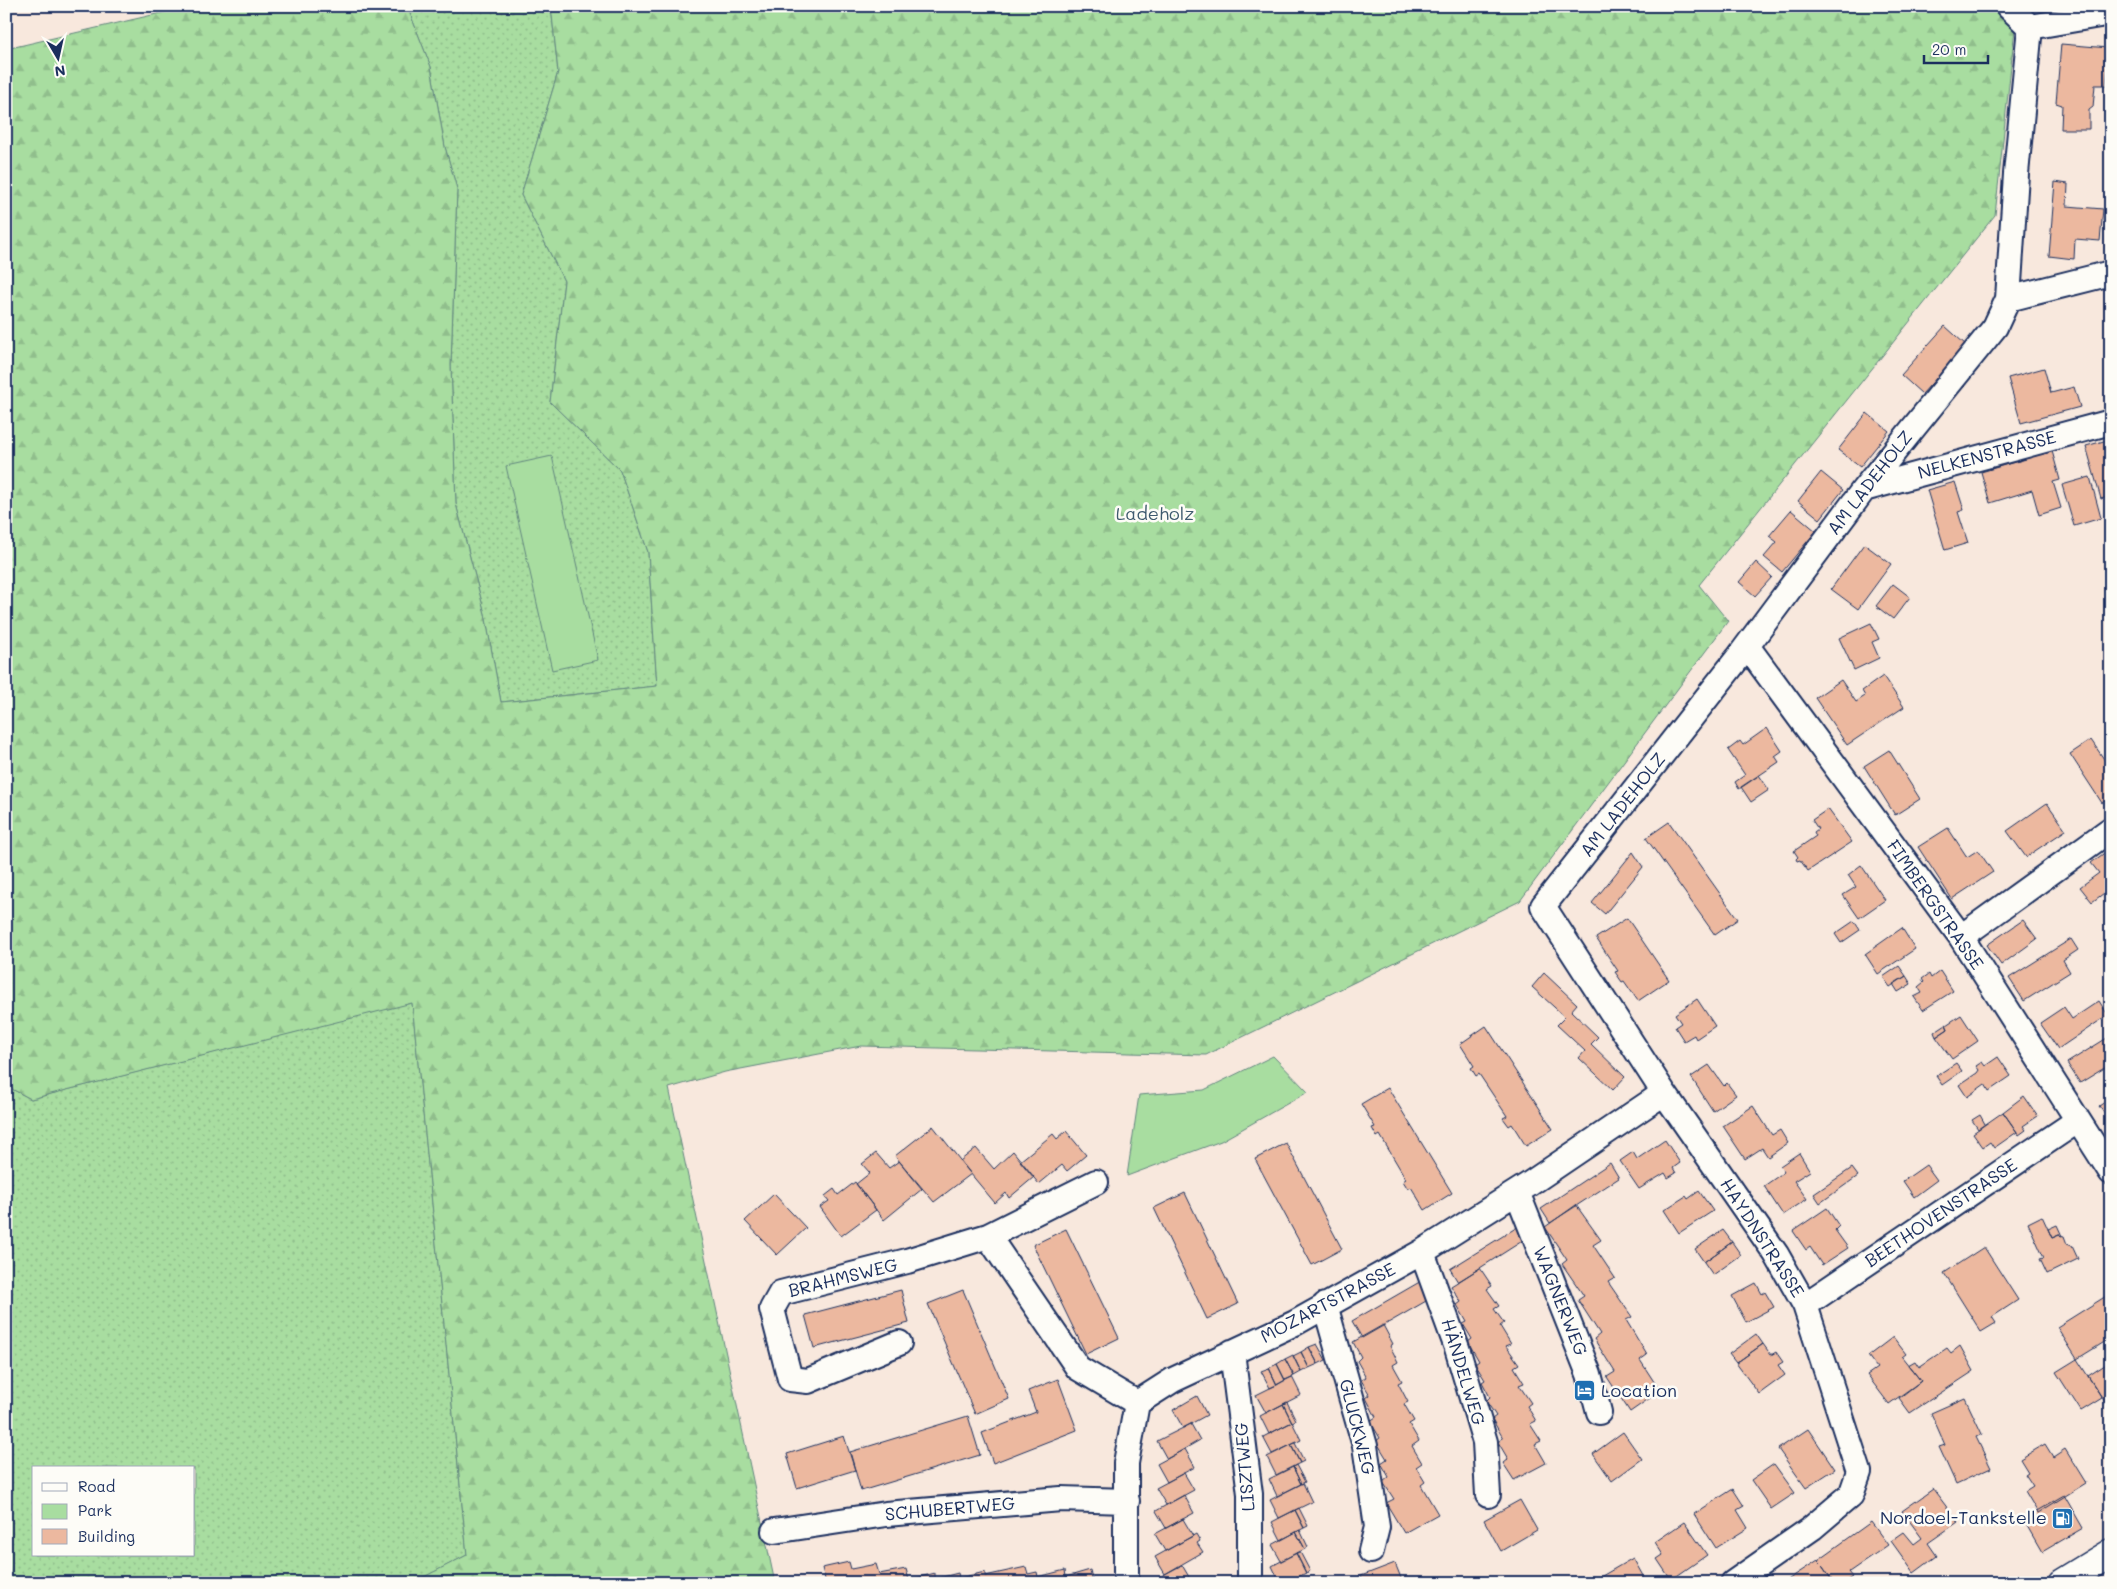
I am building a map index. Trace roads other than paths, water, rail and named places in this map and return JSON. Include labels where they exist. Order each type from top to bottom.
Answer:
[{"type":"main road","points":[[2062,1583],[2111,1553]]},
{"type":"street","points":[[2008,6],[2030,27],[2111,13]]},
{"type":"street","name":"AM LADEHOLZ","points":[[1543,906],[1747,646],[1864,489],[1995,327],[2008,299],[2016,174],[2030,27]]},
{"type":"street","points":[[2008,299],[2111,272]]},
{"type":"street","name":"NELKENSTRASSE","points":[[1864,489],[2111,422]]},
{"type":"street","name":"FIMBERGSTRASSE","points":[[1747,646],[1961,937],[2111,1172]]},
{"type":"street","points":[[1961,937],[2111,830]]},
{"type":"street","name":"HAYDNSTRASSE","points":[[1543,906],[1664,1093],[1776,1254],[1805,1305],[1859,1472],[1851,1495],[1812,1528],[1733,1583]]},
{"type":"street","name":"MOZARTSTRASSE","points":[[1137,1403],[1172,1380],[1295,1323],[1422,1252],[1517,1192],[1664,1093]]},
{"type":"street","name":"BEETHOVENSTRASSE","points":[[1805,1305],[2077,1121]]},
{"type":"street","name":"BRAHMSWEG","points":[[899,1342],[808,1381],[790,1379],[772,1309],[780,1293],[907,1261],[988,1236],[1096,1182]]},
{"type":"street","name":"WAGNERWEG","points":[[1517,1192],[1590,1374],[1599,1412]]},
{"type":"street","points":[[988,1236],[1078,1368],[1137,1403],[1126,1463],[1126,1583]]},
{"type":"street","name":"HÄNDELWEG","points":[[1422,1252],[1457,1348],[1485,1442],[1488,1495]]},
{"type":"street","name":"GLUCKWEG","points":[[1325,1305],[1366,1446],[1377,1527],[1371,1551]]},
{"type":"street","name":"LISZTWEG","points":[[1232,1352],[1250,1494],[1250,1583]]},
{"type":"street","name":"SCHUBERTWEG","points":[[774,1531],[895,1513],[1061,1499],[1127,1501]]},
{"type":"place","name":"Location","points":[[1585,1391]]},
{"type":"place","name":"Nordoel-Tankstelle","points":[[2063,1518]]},
{"type":"park label","name":"Ladeholz","points":[[1155,514]]}]
